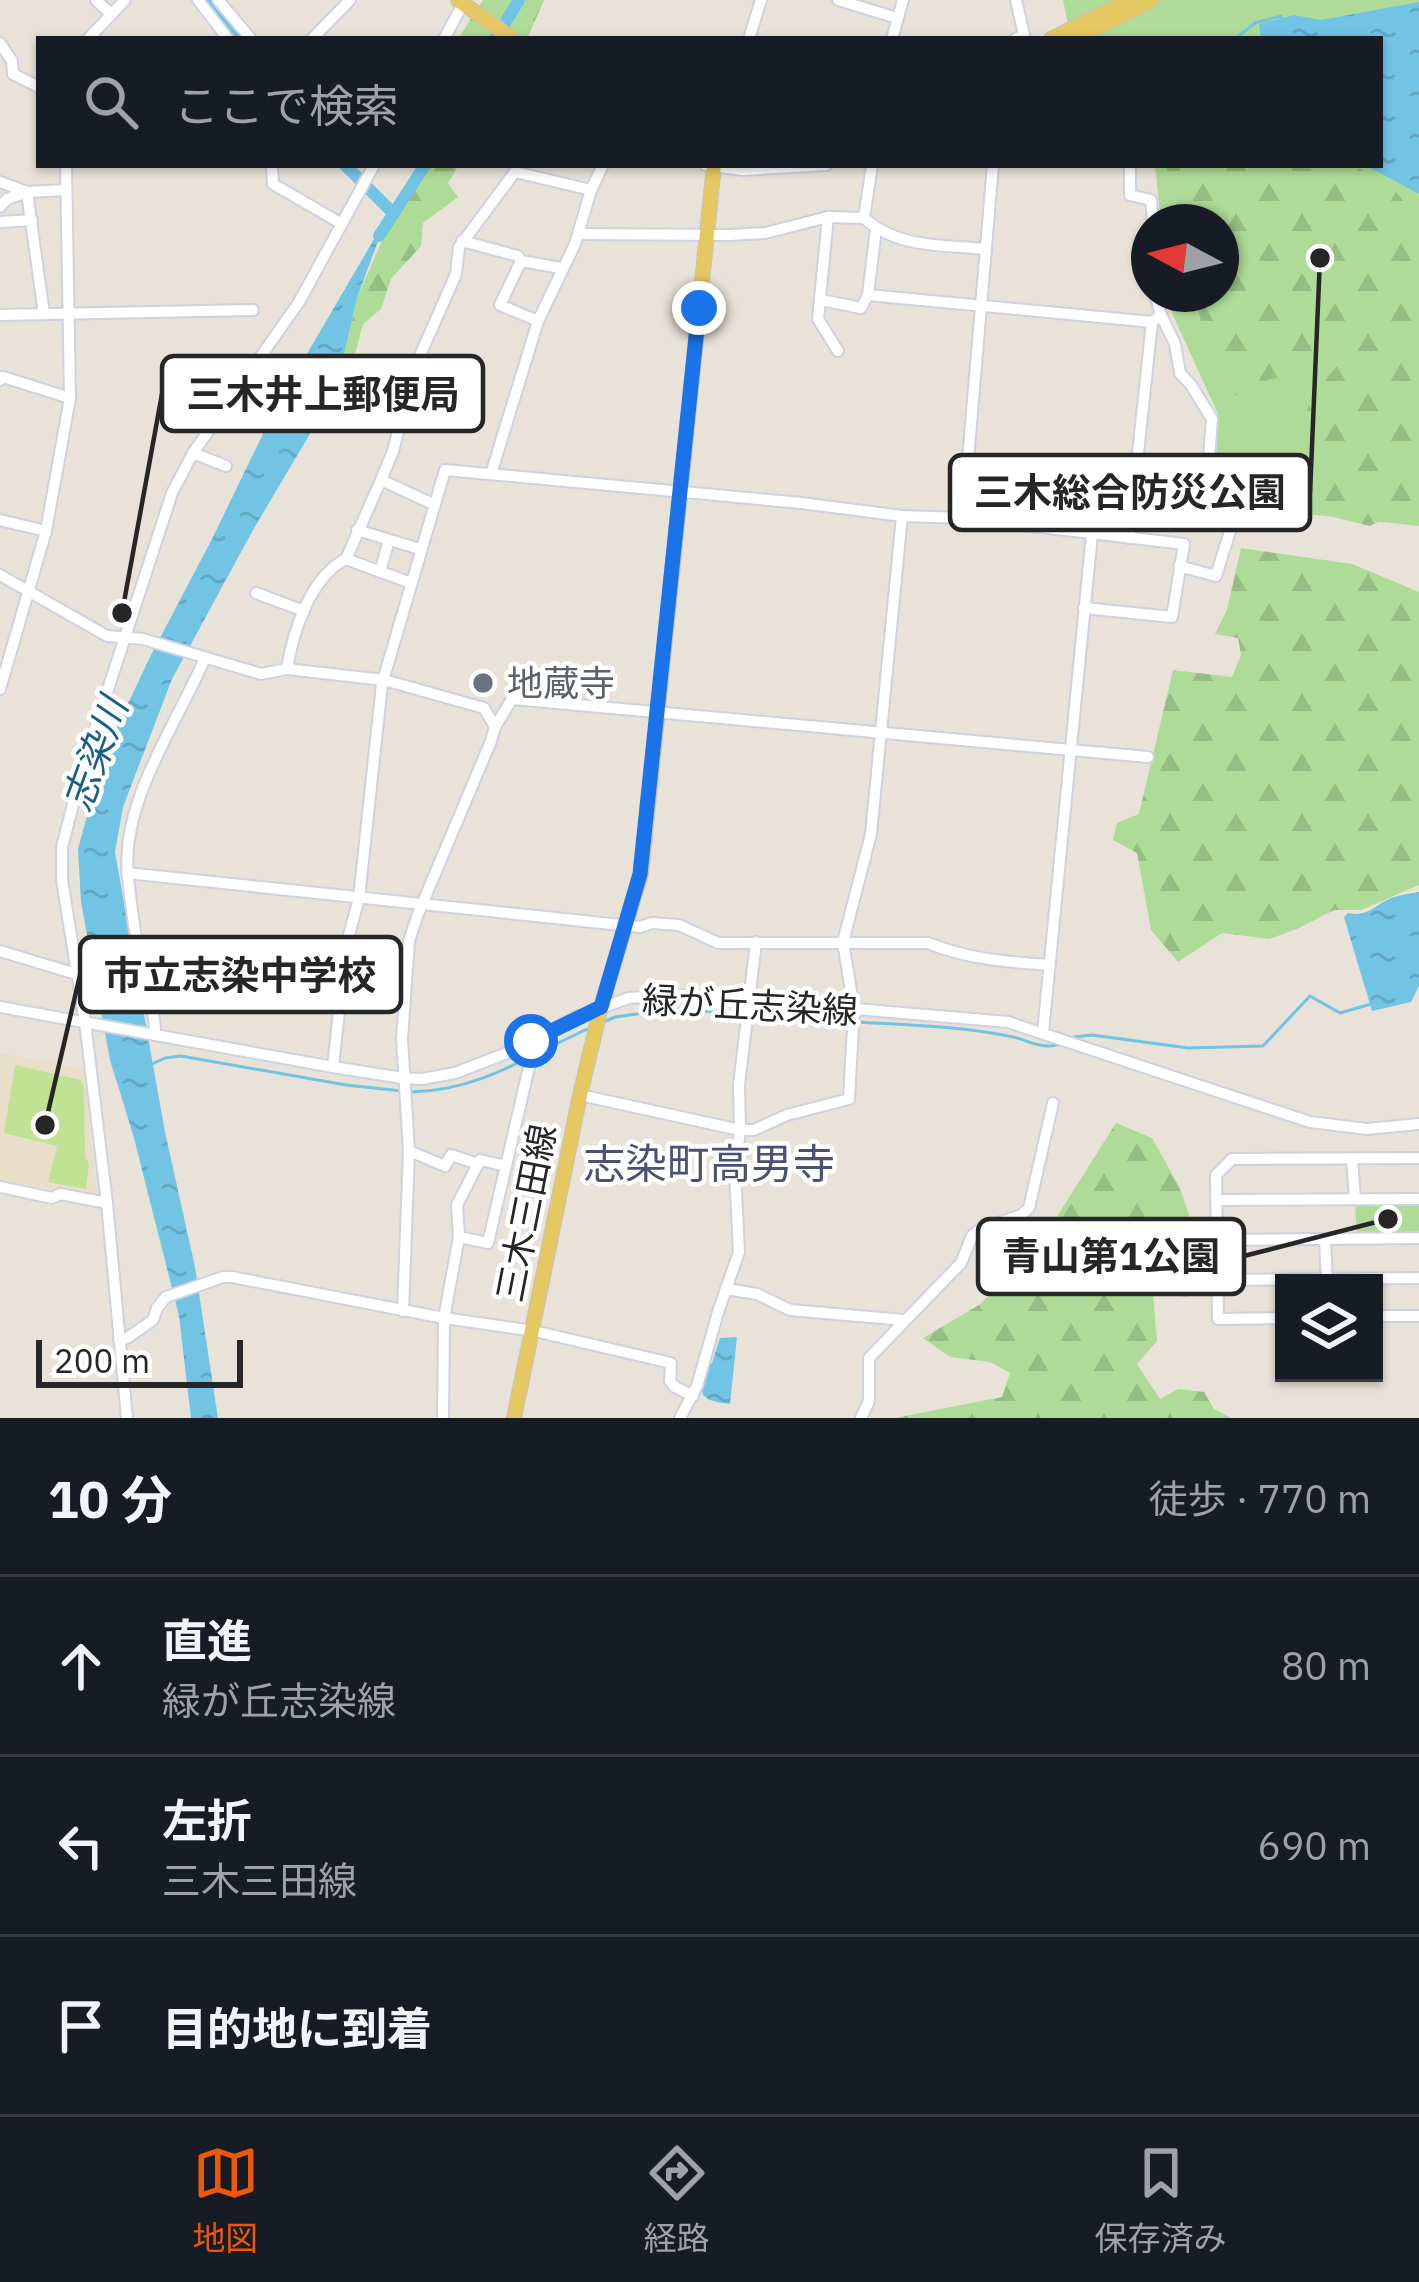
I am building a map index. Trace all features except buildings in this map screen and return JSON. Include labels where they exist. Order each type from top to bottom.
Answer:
[{"type":"main road","points":[[1057,36],[1130,0]]},
{"type":"main road","points":[[1081,36],[1153,0]]},
{"type":"main road","points":[[465,4],[509,36]]},
{"type":"main road","name":"三木三田線","points":[[514,1418],[580,1095],[640,874],[711,168]]},
{"type":"street","points":[[96,0],[111,14]]},
{"type":"street","points":[[91,36],[125,0]]},
{"type":"street","points":[[198,0],[226,36]]},
{"type":"street","points":[[218,0],[248,36]]},
{"type":"street","points":[[315,36],[350,0]]},
{"type":"street","points":[[750,36],[761,0]]},
{"type":"street","points":[[838,0],[898,18]]},
{"type":"street","points":[[893,36],[903,0]]},
{"type":"street","points":[[1016,0],[1022,36]]},
{"type":"street","points":[[445,36],[465,4]]},
{"type":"street","points":[[0,43],[12,61],[13,74]]},
{"type":"street","points":[[0,85],[13,74]]},
{"type":"street","points":[[13,74],[36,86]]},
{"type":"street","points":[[0,689],[46,531],[70,398],[66,168]]},
{"type":"street","points":[[272,168],[272,184],[342,224]]},
{"type":"street","points":[[125,1418],[107,1203],[86,1022],[62,880],[62,847],[172,493],[193,453],[299,302],[371,168]]},
{"type":"street","points":[[490,474],[538,321],[579,234],[602,168]]},
{"type":"street","points":[[727,168],[776,168]]},
{"type":"street","points":[[864,218],[872,168]]},
{"type":"street","points":[[963,518],[993,168]]},
{"type":"street","points":[[1130,168],[1130,195],[1151,204]]},
{"type":"street","points":[[287,669],[293,633],[330,567],[346,559],[393,451],[414,369],[456,274],[462,241],[514,172],[591,190]]},
{"type":"street","points":[[0,182],[27,191],[66,190]]},
{"type":"street","points":[[0,207],[27,191]]},
{"type":"street","points":[[27,191],[44,314]]},
{"type":"street","points":[[579,234],[765,233],[828,217],[864,218],[876,229],[905,241],[986,249]]},
{"type":"street","points":[[828,217],[818,319],[838,351]]},
{"type":"street","points":[[0,222],[32,220]]},
{"type":"street","points":[[821,300],[861,308],[868,295],[876,229]]},
{"type":"street","points":[[462,241],[518,256],[521,261],[561,268]]},
{"type":"street","points":[[521,261],[500,305],[538,321]]},
{"type":"street","points":[[868,295],[1156,319],[1175,344],[1180,374],[1211,419],[1208,469],[1237,509],[1216,576],[1179,566]]},
{"type":"street","points":[[0,315],[253,310]]},
{"type":"street","points":[[1129,538],[1156,312]]},
{"type":"street","points":[[0,380],[16,380],[70,398]]},
{"type":"street","points":[[193,453],[226,466]]},
{"type":"street","points":[[333,1067],[346,946],[359,898],[384,680],[445,470],[902,516],[963,518],[1184,544],[1172,616],[1084,608]]},
{"type":"street","points":[[381,480],[433,504]]},
{"type":"street","points":[[580,1095],[740,1130],[754,1130],[787,1115],[849,1099],[854,1009],[843,942],[872,833],[902,516]]},
{"type":"street","points":[[0,520],[46,531]]},
{"type":"street","points":[[357,530],[420,549]]},
{"type":"street","points":[[1042,1032],[1091,534]]},
{"type":"street","points":[[380,572],[389,540]]},
{"type":"street","points":[[346,559],[411,583]]},
{"type":"street","points":[[0,575],[107,635],[143,639],[261,674],[287,669],[384,680],[471,702],[484,708],[495,727]]},
{"type":"street","points":[[256,593],[304,611]]},
{"type":"street","points":[[155,1034],[127,873],[128,843],[142,789],[205,658]]},
{"type":"street","points":[[403,1310],[409,1151],[402,1039],[409,941],[495,727],[512,699],[1148,757]]},
{"type":"street","points":[[127,873],[640,927],[667,923],[718,943],[928,943],[997,962],[1049,964]]},
{"type":"street","points":[[680,1418],[693,1396],[739,1252],[739,1085],[756,942]]},
{"type":"street","points":[[0,951],[76,974]]},
{"type":"street","name":"緑が丘志染線","points":[[0,1007],[422,1079],[454,1073],[507,1053],[628,998],[671,995],[748,1000],[1008,1022],[1310,1122],[1367,1129],[1419,1124]]},
{"type":"street","points":[[459,1237],[488,1243],[529,1067]]},
{"type":"street","points":[[861,1418],[868,1401],[868,1358],[961,1263],[972,1236],[1029,1208],[1053,1103]]},
{"type":"street","points":[[409,1151],[445,1166],[451,1155],[478,1164]]},
{"type":"street","points":[[1275,1318],[1218,1319],[1216,1175],[1232,1159],[1419,1158]]},
{"type":"street","points":[[1352,1159],[1355,1199]]},
{"type":"street","points":[[443,1418],[444,1318],[459,1237],[457,1205],[480,1160],[506,1166]]},
{"type":"street","points":[[0,1187],[107,1203]]},
{"type":"street","points":[[1216,1200],[1419,1199]]},
{"type":"street","points":[[1217,1240],[1419,1238]]},
{"type":"street","points":[[1325,1239],[1327,1274]]},
{"type":"street","points":[[119,1340],[153,1320],[166,1297],[232,1277],[534,1331],[670,1363],[670,1382],[693,1396]]},
{"type":"street","points":[[1383,1279],[1419,1278]]},
{"type":"street","points":[[1217,1280],[1275,1281]]},
{"type":"street","points":[[726,1289],[757,1294],[790,1310],[904,1320]]},
{"type":"street","points":[[1383,1316],[1419,1316]]},
{"type":"shaded area","points":[[0,1053],[85,1069],[97,1198],[0,1180]]},
{"type":"green space","points":[[483,0],[544,0],[528,36],[460,36]]},
{"type":"green space","points":[[1063,0],[1419,0],[1419,526],[1243,507],[1216,467],[1218,414],[1172,312],[1239,312],[1239,204],[1159,204],[1155,168],[1383,168],[1383,36],[1070,36]]},
{"type":"green space","points":[[421,168],[457,168],[448,183],[458,197],[423,223],[421,246],[391,279],[381,309],[363,324],[351,369],[353,393],[336,390],[357,298],[385,234],[424,172]]},
{"type":"green space","points":[[1167,168],[1358,168],[1392,187],[1419,221],[1419,513],[1403,509],[1370,526],[1236,493],[1225,458],[1302,435],[1310,399],[1341,361],[1260,382],[1219,404],[1199,312],[1239,312],[1239,204],[1175,204]]},
{"type":"green space","points":[[1241,548],[1352,564],[1419,592],[1419,885],[1361,910],[1334,910],[1269,939],[1222,933],[1178,962],[1151,930],[1137,853],[1113,840],[1117,823],[1139,814],[1173,670],[1232,677],[1241,655],[1238,638],[1215,634],[1227,610]]},
{"type":"green space","points":[[15,1065],[81,1080],[89,1164],[86,1189],[48,1182],[57,1146],[4,1133]]},
{"type":"green space","points":[[1116,1123],[1152,1138],[1180,1188],[1197,1239],[1187,1297],[1153,1293],[1157,1341],[1137,1364],[1160,1399],[1178,1389],[1204,1392],[1214,1409],[1231,1418],[895,1418],[1002,1397],[1010,1373],[990,1362],[950,1357],[923,1338],[979,1305],[1039,1245]]},
{"type":"green space","points":[[1355,1199],[1419,1199],[1419,1238],[1357,1239]]},
{"type":"water","points":[[1419,2],[1419,194],[1371,168],[1383,168],[1383,36],[1261,36],[1259,24],[1294,15],[1321,20]]},
{"type":"water","points":[[387,217],[357,298],[336,390],[172,679],[123,807],[115,852],[165,1132],[195,1267],[218,1418],[191,1418],[179,1316],[110,1060],[81,902],[78,849],[104,754],[150,657],[277,405]]},
{"type":"water","points":[[1419,892],[1419,986],[1411,1002],[1372,1011],[1344,917]]},
{"type":"water","points":[[737,1337],[730,1404],[712,1401],[702,1390],[706,1366],[712,1363],[720,1338]]},
{"type":"waterway","points":[[205,0],[235,36]]},
{"type":"waterway","name":"志染川","points":[[497,36],[519,0]]},
{"type":"waterway","points":[[1239,36],[1255,23],[1282,19]]},
{"type":"waterway","points":[[348,168],[393,213]]},
{"type":"waterway","name":"志染川","points":[[379,236],[423,168]]},
{"type":"waterway","points":[[1074,1037],[1092,1035],[1188,1048],[1263,1046],[1310,996],[1340,1013],[1371,1004]]},
{"type":"waterway","points":[[601,1023],[675,1009],[847,1021]]},
{"type":"waterway","points":[[857,1022],[955,1028],[1042,1045],[1060,1044]]},
{"type":"waterway","points":[[411,1092],[483,1078],[592,1027]]},
{"type":"waterway","points":[[152,1064],[181,1056],[402,1091]]},
{"type":"place","name":"三木総合防災公園","points":[[1320,258]]},
{"type":"place","name":"三木井上郵便局","points":[[122,613]]},
{"type":"place","name":"地蔵寺","points":[[483,683]]},
{"type":"place","name":"市立志染中学校","points":[[45,1125]]},
{"type":"place","name":"青山第1公園","points":[[1388,1219]]},
{"type":"district","name":"志染町高男寺","points":[[709,1164]]},
{"type":"route","points":[[531,1041],[601,1007],[640,874],[699,308]]}]
